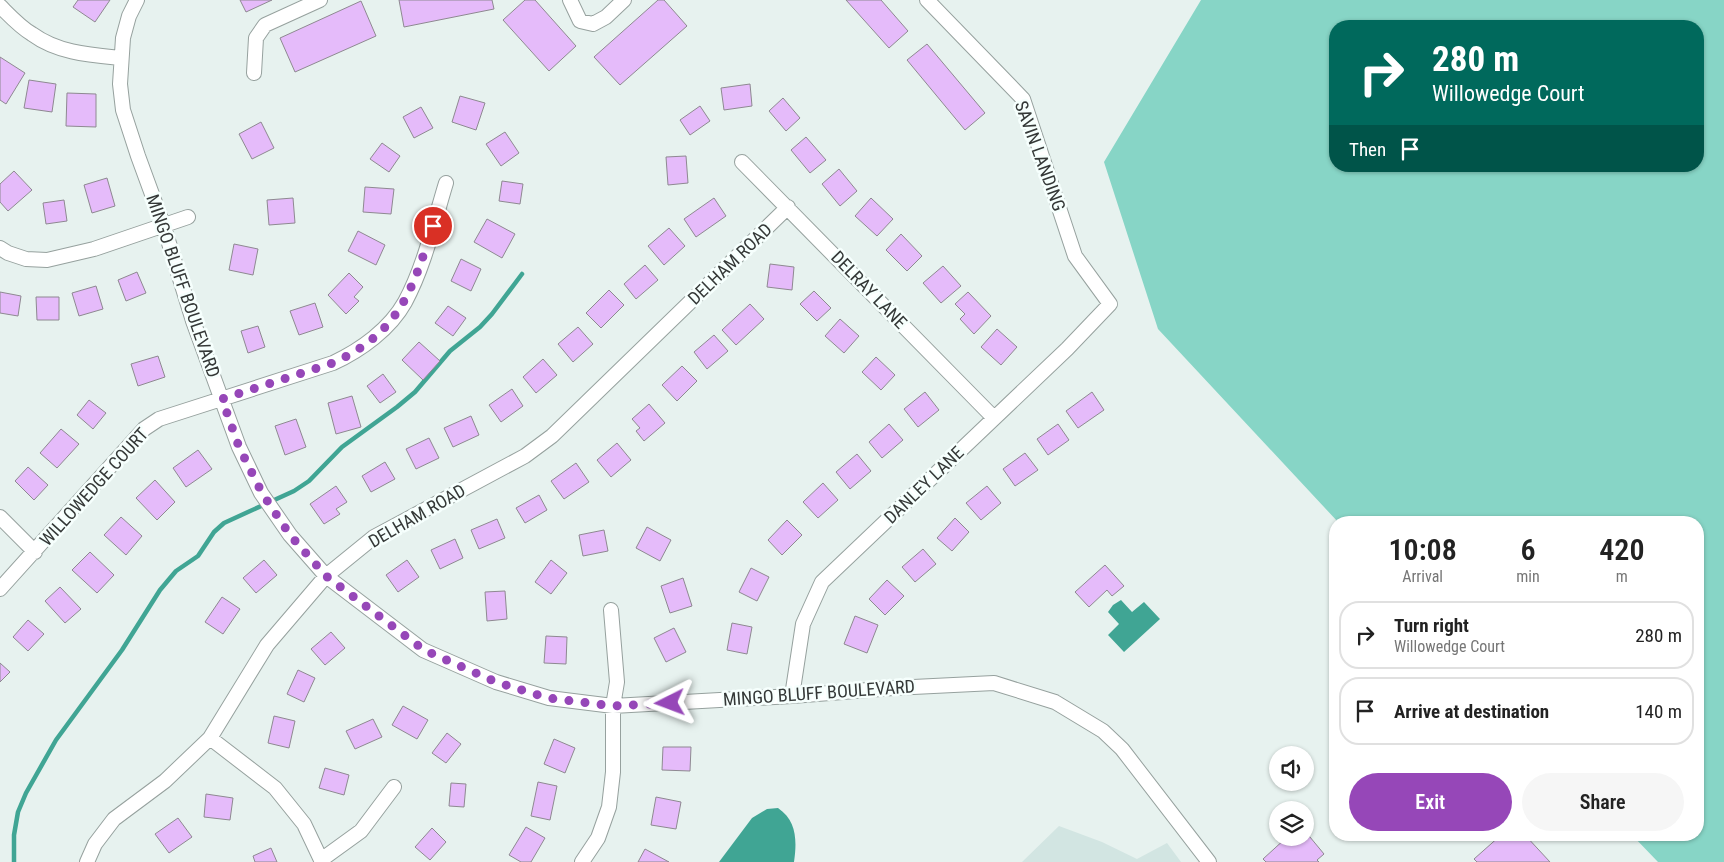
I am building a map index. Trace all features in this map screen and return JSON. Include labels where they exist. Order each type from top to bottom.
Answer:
[{"type":"street","name":"MINGO BLUFF BOULEVARD","points":[[137,0],[129,16],[123,38],[120,84],[123,110],[164,226],[194,321],[239,447],[262,493],[290,535],[326,576],[424,650],[496,682],[548,698],[613,706],[994,683],[1054,702],[1103,731],[1122,750],[1209,862]]},
{"type":"street","points":[[254,73],[256,38],[265,25],[320,0]]},
{"type":"street","points":[[570,0],[580,21],[593,24],[606,17],[624,0]]},
{"type":"street","name":"SAVIN LANDING","points":[[927,0],[1023,99],[1075,256],[1110,304]]},
{"type":"street","points":[[0,6],[32,34],[54,47],[83,54],[121,58]]},
{"type":"street","name":"DELRAY LANE","points":[[742,162],[994,418]]},
{"type":"street","name":"WILLOWEDGE COURT","points":[[0,589],[144,429],[159,419],[333,363],[350,355],[378,333],[392,320],[404,303],[418,272],[446,183]]},
{"type":"street","name":"DELHAM ROAD","points":[[87,862],[95,844],[114,819],[165,781],[210,738],[267,645],[326,576],[374,537],[525,456],[552,436],[788,207]]},
{"type":"street","points":[[0,248],[26,259],[47,260],[94,249],[188,217]]},
{"type":"street","name":"DANLEY LANE","points":[[792,696],[803,624],[822,582],[1110,304]]},
{"type":"street","points":[[0,517],[35,552]]},
{"type":"street","points":[[582,862],[598,838],[609,807],[613,772],[613,706],[616,682],[612,610]]},
{"type":"street","points":[[210,738],[275,788],[304,824],[321,861],[361,831],[394,787]]},
{"type":"shaded area","points":[[1201,0],[1724,0],[1724,862],[1658,862],[1638,841],[1704,841],[1704,516],[1332,516],[1158,329],[1104,162]]},
{"type":"shaded area","points":[[1121,600],[1132,612],[1144,602],[1160,619],[1124,652],[1108,635],[1119,624],[1108,612],[1113,605]]},
{"type":"shaded area","points":[[778,808],[792,825],[795,839],[794,862],[719,862],[752,818],[767,809]]},
{"type":"shaded area","points":[[1059,826],[1102,842],[1137,859],[1167,843],[1181,862],[1022,862]]},
{"type":"building","points":[[78,0],[110,0],[95,22],[73,7]]},
{"type":"building","points":[[240,0],[272,0],[246,12]]},
{"type":"building","points":[[399,0],[492,0],[494,9],[404,27]]},
{"type":"building","points":[[525,0],[535,0],[576,46],[549,71],[503,20]]},
{"type":"building","points":[[658,0],[664,0],[687,26],[620,85],[594,57]]},
{"type":"building","points":[[846,0],[881,0],[908,31],[889,48]]},
{"type":"building","points":[[361,1],[376,36],[295,72],[280,38]]},
{"type":"building","points":[[927,44],[985,113],[965,130],[907,60]]},
{"type":"building","points":[[0,57],[25,73],[6,104],[0,100]]},
{"type":"building","points":[[29,80],[56,84],[52,112],[24,108]]},
{"type":"building","points":[[750,84],[752,106],[724,110],[721,88]]},
{"type":"building","points":[[67,93],[96,94],[96,127],[66,126]]},
{"type":"building","points":[[460,96],[485,103],[476,130],[452,122]]},
{"type":"building","points":[[783,98],[800,118],[786,131],[769,111]]},
{"type":"building","points":[[700,106],[710,121],[690,135],[680,120]]},
{"type":"building","points":[[421,107],[433,128],[414,138],[403,117]]},
{"type":"building","points":[[261,122],[274,148],[252,159],[239,134]]},
{"type":"building","points":[[505,132],[519,153],[501,166],[486,144]]},
{"type":"building","points":[[806,137],[826,160],[810,173],[791,150]]},
{"type":"building","points":[[382,143],[400,156],[389,172],[370,159]]},
{"type":"building","points":[[686,156],[688,183],[668,185],[666,157]]},
{"type":"building","points":[[839,169],[857,191],[840,206],[822,184]]},
{"type":"building","points":[[14,171],[32,190],[8,211],[0,202],[0,184]]},
{"type":"building","points":[[107,178],[115,206],[92,213],[84,185]]},
{"type":"building","points":[[502,181],[523,184],[520,204],[499,201]]},
{"type":"building","points":[[365,187],[394,189],[391,214],[363,212]]},
{"type":"building","points":[[293,198],[295,223],[269,225],[267,200]]},
{"type":"building","points":[[714,198],[726,216],[696,237],[684,219]]},
{"type":"building","points":[[871,198],[893,219],[877,236],[855,216]]},
{"type":"building","points":[[64,200],[67,221],[46,224],[43,203]]},
{"type":"building","points":[[487,219],[515,234],[502,258],[474,242]]},
{"type":"building","points":[[669,228],[685,246],[664,265],[648,246]]},
{"type":"building","points":[[358,231],[385,245],[376,265],[348,251]]},
{"type":"building","points":[[901,234],[922,256],[907,271],[886,250]]},
{"type":"building","points":[[234,244],[258,249],[253,275],[229,270]]},
{"type":"building","points":[[461,259],[481,269],[471,291],[451,281]]},
{"type":"building","points":[[770,264],[794,267],[792,290],[767,287]]},
{"type":"building","points":[[645,265],[658,280],[636,299],[624,284]]},
{"type":"building","points":[[943,266],[961,286],[941,303],[923,283]]},
{"type":"building","points":[[137,272],[146,293],[126,301],[118,280]]},
{"type":"building","points":[[349,273],[363,287],[354,297],[359,301],[346,314],[328,295]]},
{"type":"building","points":[[96,286],[103,309],[79,316],[72,293]]},
{"type":"building","points":[[609,290],[624,305],[601,328],[586,313]]},
{"type":"building","points":[[814,291],[831,308],[817,321],[800,304]]},
{"type":"building","points":[[0,292],[21,296],[18,316],[0,313]]},
{"type":"building","points":[[968,292],[991,316],[974,334],[960,319],[965,314],[955,304]]},
{"type":"building","points":[[36,297],[59,297],[59,320],[37,320]]},
{"type":"building","points":[[315,303],[323,327],[299,335],[290,311]]},
{"type":"building","points":[[750,304],[764,319],[736,345],[722,330]]},
{"type":"building","points":[[448,306],[466,318],[453,336],[435,323]]},
{"type":"building","points":[[840,319],[859,336],[844,353],[825,336]]},
{"type":"building","points":[[258,326],[265,347],[248,353],[241,331]]},
{"type":"building","points":[[578,327],[593,344],[573,362],[558,344]]},
{"type":"building","points":[[997,329],[1017,347],[1001,365],[981,347]]},
{"type":"building","points":[[714,335],[728,351],[707,369],[694,352]]},
{"type":"building","points":[[419,342],[440,361],[423,380],[402,360]]},
{"type":"building","points":[[158,356],[165,377],[138,386],[131,364]]},
{"type":"building","points":[[876,357],[895,375],[881,390],[862,372]]},
{"type":"building","points":[[543,359],[557,375],[536,393],[523,377]]},
{"type":"building","points":[[682,366],[697,381],[677,401],[662,385]]},
{"type":"building","points":[[383,374],[396,392],[380,403],[367,386]]},
{"type":"building","points":[[512,389],[523,406],[501,422],[489,405]]},
{"type":"building","points":[[925,392],[939,410],[918,427],[904,409]]},
{"type":"building","points":[[1092,392],[1104,410],[1078,428],[1066,411]]},
{"type":"building","points":[[352,396],[361,427],[336,434],[328,403]]},
{"type":"building","points":[[89,400],[106,413],[93,429],[77,415]]},
{"type":"building","points":[[649,404],[665,423],[644,441],[636,431],[640,428],[632,419]]},
{"type":"building","points":[[471,416],[479,435],[453,447],[444,428]]},
{"type":"building","points":[[296,419],[306,447],[285,455],[275,426]]},
{"type":"building","points":[[889,424],[903,440],[882,458],[869,442]]},
{"type":"building","points":[[1058,424],[1069,440],[1048,455],[1037,439]]},
{"type":"building","points":[[61,429],[79,444],[57,468],[40,453]]},
{"type":"building","points":[[429,438],[439,458],[416,469],[406,449]]},
{"type":"building","points":[[617,443],[631,460],[611,477],[597,460]]},
{"type":"building","points":[[198,450],[212,469],[186,487],[173,468]]},
{"type":"building","points":[[1025,453],[1038,470],[1015,486],[1003,469]]},
{"type":"building","points":[[857,454],[871,471],[850,489],[836,472]]},
{"type":"building","points":[[385,462],[395,479],[371,492],[362,476]]},
{"type":"building","points":[[576,463],[589,482],[564,499],[551,481]]},
{"type":"building","points":[[28,467],[48,485],[34,500],[15,481]]},
{"type":"building","points":[[155,480],[175,502],[157,520],[136,498]]},
{"type":"building","points":[[823,483],[838,500],[818,518],[803,502]]},
{"type":"building","points":[[336,486],[347,502],[336,509],[340,514],[324,524],[310,504]]},
{"type":"building","points":[[987,486],[1001,503],[981,520],[966,503]]},
{"type":"building","points":[[539,495],[547,510],[525,523],[516,508]]},
{"type":"building","points":[[121,517],[142,536],[126,555],[104,535]]},
{"type":"building","points":[[955,518],[969,532],[952,551],[937,538]]},
{"type":"building","points":[[497,519],[505,538],[479,549],[471,530]]},
{"type":"building","points":[[787,520],[802,535],[782,555],[768,540]]},
{"type":"building","points":[[647,527],[671,540],[660,561],[636,548]]},
{"type":"building","points":[[604,530],[608,551],[583,556],[579,535]]},
{"type":"building","points":[[455,539],[463,558],[440,569],[431,550]]},
{"type":"building","points":[[923,549],[936,564],[915,582],[902,567]]},
{"type":"building","points":[[90,552],[114,575],[97,593],[72,570]]},
{"type":"building","points":[[264,560],[277,575],[256,593],[243,578]]},
{"type":"building","points":[[407,560],[419,577],[398,592],[386,575]]},
{"type":"building","points":[[551,560],[567,573],[551,594],[535,582]]},
{"type":"building","points":[[1105,565],[1124,586],[1112,596],[1107,590],[1089,607],[1075,592]]},
{"type":"building","points":[[751,568],[769,577],[757,601],[739,592]]},
{"type":"building","points":[[683,578],[692,606],[670,613],[661,586]]},
{"type":"building","points":[[887,580],[904,596],[885,615],[869,599]]},
{"type":"building","points":[[60,587],[81,609],[65,623],[45,601]]},
{"type":"building","points":[[505,591],[507,619],[487,621],[485,592]]},
{"type":"building","points":[[222,597],[240,609],[223,634],[205,622]]},
{"type":"building","points":[[855,616],[878,625],[867,653],[844,644]]},
{"type":"building","points":[[28,620],[44,634],[28,651],[13,637]]},
{"type":"building","points":[[732,623],[752,627],[747,654],[727,650]]},
{"type":"building","points":[[674,628],[686,652],[666,662],[654,638]]},
{"type":"building","points":[[331,632],[345,648],[325,665],[311,649]]},
{"type":"building","points":[[546,636],[567,637],[566,664],[544,663]]},
{"type":"building","points":[[0,663],[10,672],[0,682]]},
{"type":"building","points":[[298,670],[315,678],[304,702],[287,694]]},
{"type":"building","points":[[403,706],[428,720],[417,739],[392,725]]},
{"type":"building","points":[[274,716],[295,721],[289,748],[268,743]]},
{"type":"building","points":[[373,719],[382,737],[355,749],[346,731]]},
{"type":"building","points":[[447,733],[461,744],[446,763],[432,753]]},
{"type":"building","points":[[554,739],[575,748],[565,773],[544,764]]},
{"type":"building","points":[[663,747],[691,747],[690,771],[662,770]]},
{"type":"building","points":[[325,768],[349,775],[344,795],[319,788]]},
{"type":"building","points":[[538,782],[557,786],[550,820],[531,816]]},
{"type":"building","points":[[451,783],[466,784],[464,807],[449,806]]},
{"type":"building","points":[[206,794],[233,798],[230,820],[204,817]]},
{"type":"building","points":[[656,797],[681,802],[676,829],[651,825]]},
{"type":"building","points":[[178,818],[192,837],[169,853],[155,834]]},
{"type":"building","points":[[526,827],[545,838],[531,862],[521,862],[509,855]]},
{"type":"building","points":[[432,828],[446,842],[430,860],[415,847]]},
{"type":"building","points":[[1494,841],[1531,841],[1550,862],[1477,862],[1474,859]]},
{"type":"building","points":[[1314,842],[1324,854],[1317,860],[1319,862],[1266,862],[1263,859],[1277,846],[1314,846]]},
{"type":"building","points":[[271,848],[277,862],[255,862],[253,856]]},
{"type":"building","points":[[645,849],[669,862],[638,862]]},
{"type":"waterway","points":[[14,862],[14,835],[18,812],[26,793],[56,740],[122,650],[160,590],[176,571],[198,556],[214,532],[224,523],[294,491],[309,481],[342,447],[415,392],[450,351],[480,327],[492,314],[522,274]]},
{"type":"route","points":[[433,226],[418,272],[404,303],[392,320],[366,344],[350,355],[333,363],[222,399],[239,447],[262,493],[290,535],[326,576],[424,650],[496,682],[548,698],[613,706],[670,703]]}]
